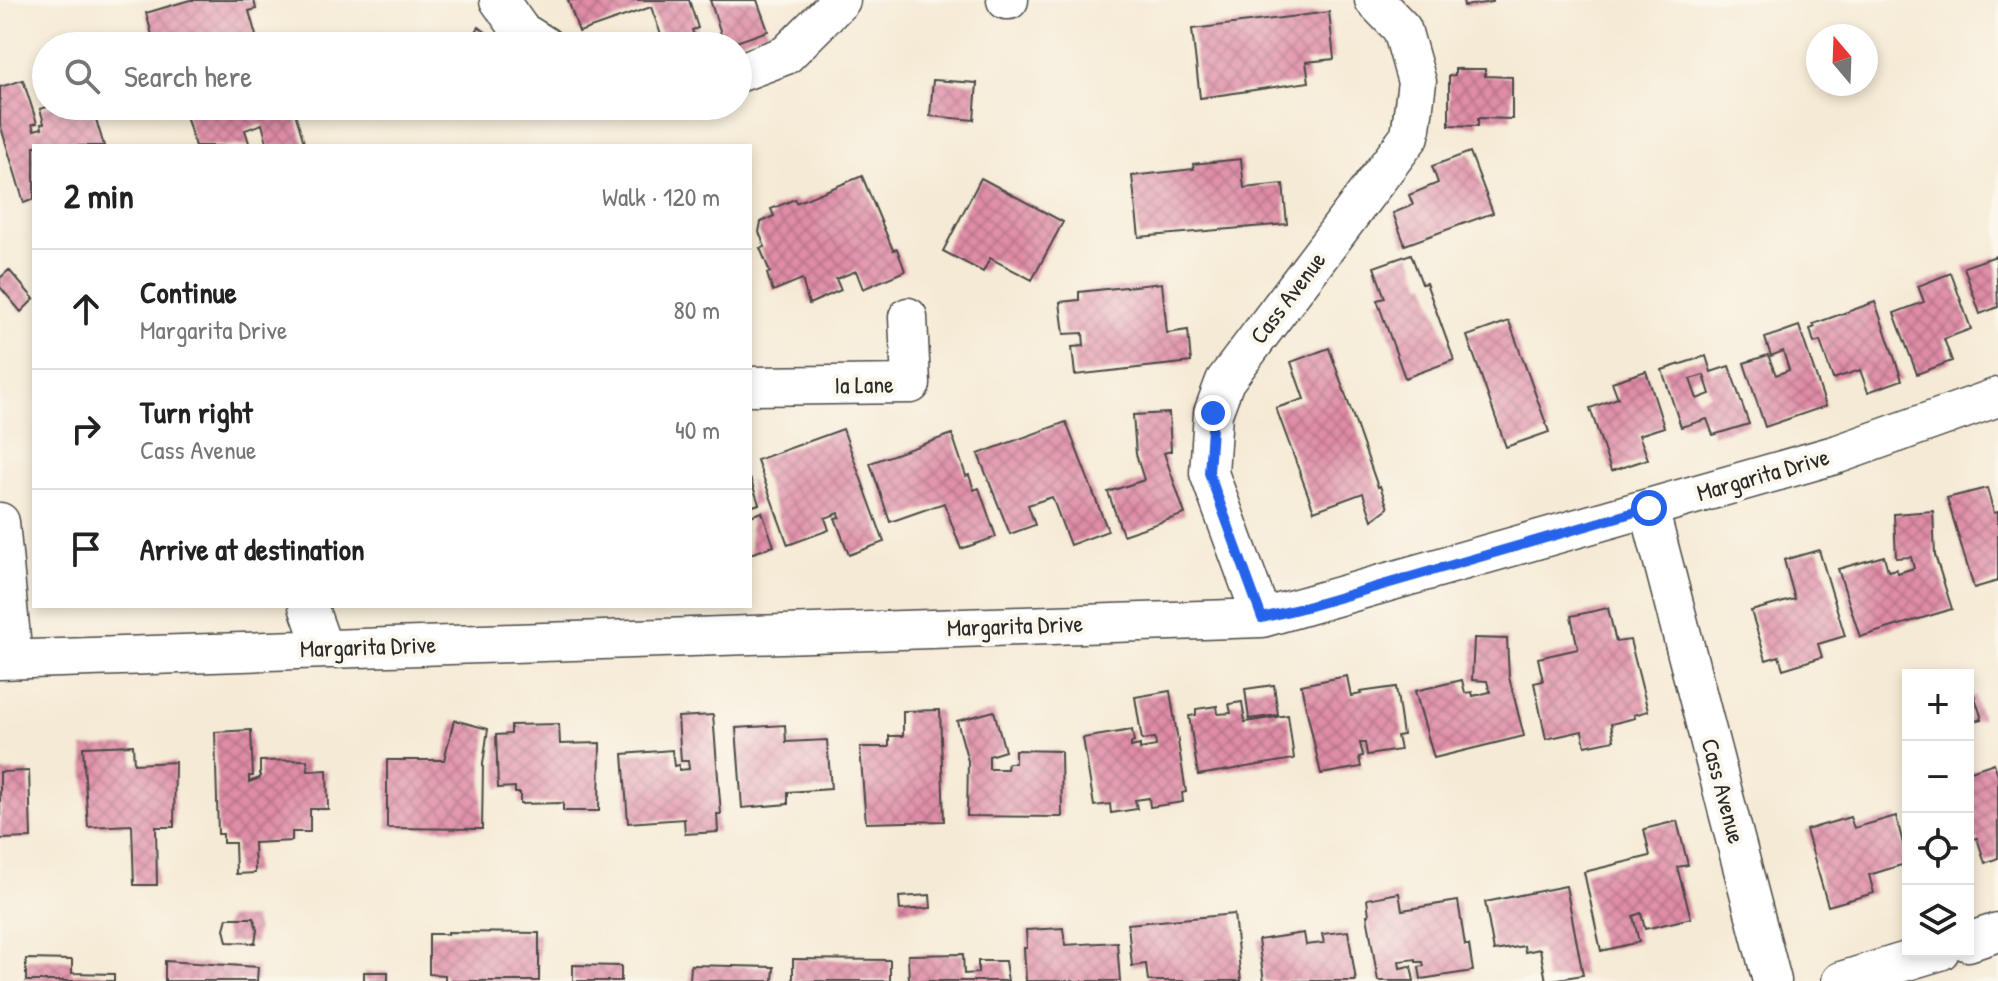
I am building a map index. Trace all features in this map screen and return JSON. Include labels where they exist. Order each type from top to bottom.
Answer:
[{"type":"street","points":[[499,0],[523,32]]},
{"type":"street","points":[[752,68],[786,55],[841,0]]},
{"type":"street","name":"Cass Avenue","points":[[1262,618],[1209,473],[1213,413],[1225,381],[1410,136],[1417,82],[1402,29],[1374,0]]},
{"type":"street","name":"Ia Lane","points":[[752,386],[911,384],[908,317]]},
{"type":"street","name":"Margarita Drive","points":[[6,660],[1262,618],[1838,454],[1998,397]]},
{"type":"street","name":"Cass Avenue","points":[[1649,508],[1772,981]]},
{"type":"street","points":[[0,522],[6,660]]},
{"type":"street","points":[[309,608],[323,648]]},
{"type":"street","points":[[1974,940],[1998,932]]},
{"type":"street","points":[[1841,981],[1920,957]]},
{"type":"building","points":[[190,0],[254,0],[256,9],[249,11],[255,32],[151,32],[146,13]]},
{"type":"building","points":[[568,0],[689,0],[698,28],[693,32],[660,32],[651,7],[579,32]]},
{"type":"building","points":[[710,0],[757,0],[768,31],[752,37],[752,32],[720,32]]},
{"type":"building","points":[[1463,0],[1493,0],[1493,2],[1464,6]]},
{"type":"building","points":[[1329,12],[1334,59],[1306,62],[1309,82],[1200,98],[1192,29]]},
{"type":"building","points":[[1455,69],[1485,69],[1485,76],[1512,77],[1512,119],[1478,118],[1478,126],[1449,125],[1449,76],[1455,75]]},
{"type":"building","points":[[23,80],[32,108],[32,120],[37,123],[32,124],[34,130],[42,128],[43,120],[96,120],[103,144],[32,144],[32,200],[24,203],[0,124],[0,87]]},
{"type":"building","points":[[933,80],[977,83],[974,120],[930,116]]},
{"type":"building","points":[[187,120],[297,120],[304,144],[267,144],[262,124],[245,130],[249,144],[194,144]]},
{"type":"building","points":[[1470,152],[1493,213],[1405,245],[1393,213],[1413,205],[1409,195],[1438,183],[1432,166]]},
{"type":"building","points":[[1241,159],[1244,188],[1283,184],[1287,224],[1139,237],[1132,176],[1194,169],[1193,164]]},
{"type":"building","points":[[862,176],[905,271],[863,289],[856,271],[836,279],[841,290],[809,304],[802,279],[773,291],[767,274],[770,272],[760,248],[765,247],[759,232],[761,222],[774,216],[771,209],[795,199],[796,203]]},
{"type":"building","points":[[981,178],[1063,222],[1032,280],[990,258],[983,272],[943,251]]},
{"type":"building","points":[[1411,254],[1422,284],[1426,283],[1454,360],[1405,378],[1377,300],[1385,298],[1374,267]]},
{"type":"building","points":[[1996,256],[1998,307],[1980,314],[1964,267]]},
{"type":"building","points":[[9,270],[32,297],[32,301],[21,312],[0,287],[0,278]]},
{"type":"building","points":[[1951,273],[1971,329],[1944,339],[1952,361],[1917,374],[1894,313],[1924,302],[1918,286]]},
{"type":"building","points":[[1162,283],[1167,333],[1188,330],[1191,362],[1075,375],[1072,347],[1084,346],[1083,333],[1064,334],[1060,302],[1079,300],[1079,292]]},
{"type":"building","points":[[1875,302],[1902,380],[1868,392],[1860,370],[1833,379],[1820,341],[1814,343],[1810,329],[1815,327],[1813,324]]},
{"type":"building","points":[[1509,321],[1549,432],[1506,447],[1467,336]]},
{"type":"building","points":[[1799,326],[1826,406],[1765,427],[1744,363],[1768,355],[1776,375],[1789,370],[1783,351],[1771,356],[1765,338]]},
{"type":"building","points":[[1329,348],[1388,508],[1372,520],[1363,493],[1314,511],[1276,408],[1304,399],[1291,362]]},
{"type":"building","points":[[1706,356],[1711,372],[1729,366],[1749,424],[1713,435],[1707,419],[1681,427],[1662,370]],"holes":[[[1704,375],[1710,394],[1697,399],[1690,379]]]},
{"type":"building","points":[[1646,371],[1664,427],[1639,435],[1648,459],[1611,471],[1590,408],[1618,398],[1612,382]]},
{"type":"building","points":[[1169,413],[1171,451],[1164,453],[1185,514],[1123,535],[1108,492],[1144,480],[1136,454],[1133,415]]},
{"type":"building","points":[[1066,422],[1108,531],[1070,545],[1052,497],[1028,505],[1035,525],[1010,534],[978,454]]},
{"type":"building","points":[[843,429],[884,542],[849,555],[835,518],[840,517],[839,513],[825,518],[829,530],[788,545],[757,460]]},
{"type":"building","points":[[952,434],[966,476],[969,475],[974,490],[979,488],[996,537],[961,549],[944,503],[890,522],[870,463]]},
{"type":"building","points":[[752,484],[759,504],[752,506]]},
{"type":"building","points":[[1987,488],[1994,513],[1998,512],[1998,581],[1974,588],[1947,498]]},
{"type":"building","points":[[1933,511],[1935,555],[1952,609],[1860,637],[1838,569],[1884,556],[1888,571],[1896,569],[1898,573],[1914,568],[1911,557],[1896,558],[1894,514]]},
{"type":"building","points":[[762,512],[774,546],[752,553],[752,515]]},
{"type":"building","points":[[1819,550],[1845,636],[1818,644],[1822,657],[1783,669],[1779,656],[1766,660],[1751,611],[1795,599],[1784,560]]},
{"type":"building","points":[[1608,608],[1616,642],[1630,640],[1648,711],[1611,724],[1614,740],[1585,746],[1582,731],[1546,739],[1534,683],[1543,681],[1538,658],[1578,649],[1571,616]]},
{"type":"building","points":[[1474,638],[1507,639],[1509,677],[1524,736],[1434,758],[1415,691],[1462,680],[1465,693],[1472,692],[1473,696],[1490,692],[1487,681],[1472,680]]},
{"type":"building","points":[[1347,676],[1351,696],[1396,687],[1403,735],[1397,736],[1400,750],[1367,755],[1365,743],[1360,743],[1363,756],[1359,757],[1361,767],[1321,774],[1301,685]]},
{"type":"building","points":[[1274,685],[1278,715],[1249,719],[1245,689]]},
{"type":"building","points":[[1170,691],[1186,792],[1182,793],[1183,802],[1150,807],[1149,798],[1135,800],[1137,809],[1111,813],[1110,804],[1094,806],[1083,738],[1132,730],[1134,742],[1131,747],[1156,746],[1155,738],[1142,740],[1135,697]]},
{"type":"building","points":[[1974,695],[1982,719],[1974,721]]},
{"type":"building","points":[[1242,702],[1245,722],[1288,715],[1294,759],[1198,775],[1189,716],[1196,715],[1196,709],[1217,706],[1218,714],[1231,713],[1229,704]]},
{"type":"building","points":[[940,710],[944,821],[866,823],[860,747],[889,747],[889,736],[903,736],[903,711]]},
{"type":"building","points":[[994,711],[1005,751],[989,756],[989,769],[1007,769],[1008,763],[1015,763],[1015,750],[1061,751],[1062,817],[967,816],[968,761],[957,721]]},
{"type":"building","points":[[713,715],[721,814],[717,814],[718,832],[685,834],[684,819],[628,823],[623,754],[672,750],[674,766],[679,765],[679,770],[689,769],[688,761],[681,761],[678,717]]},
{"type":"building","points":[[454,720],[488,729],[483,764],[482,829],[387,828],[387,760],[444,760]]},
{"type":"building","points":[[559,724],[560,744],[600,743],[599,811],[563,811],[563,803],[520,804],[520,793],[515,793],[515,787],[498,788],[496,735],[511,734],[511,725]]},
{"type":"building","points":[[785,725],[786,742],[827,740],[831,789],[788,792],[788,804],[742,808],[736,728]]},
{"type":"building","points":[[251,730],[253,776],[249,776],[249,782],[260,778],[260,761],[307,760],[308,771],[327,770],[328,809],[310,809],[310,832],[292,832],[292,841],[254,843],[255,873],[236,874],[235,843],[223,843],[223,834],[218,834],[215,732]]},
{"type":"building","points":[[133,745],[134,764],[175,762],[174,827],[156,827],[157,885],[134,885],[132,825],[88,827],[83,747]]},
{"type":"building","points":[[1994,763],[1998,776],[1998,858],[1985,863],[1977,838],[1974,839],[1974,770]]},
{"type":"building","points":[[29,771],[31,838],[0,839],[0,772]]},
{"type":"building","points":[[1896,816],[1902,840],[1902,865],[1869,875],[1874,893],[1828,906],[1806,830],[1850,817],[1854,828]]},
{"type":"building","points":[[1677,821],[1688,865],[1677,867],[1691,918],[1645,929],[1641,913],[1633,916],[1639,942],[1601,951],[1584,872],[1650,856],[1644,829]]},
{"type":"building","points":[[1566,886],[1583,975],[1546,981],[1540,949],[1525,952],[1524,946],[1494,951],[1485,902]]},
{"type":"building","points":[[1399,893],[1402,910],[1458,901],[1473,971],[1421,979],[1419,967],[1424,966],[1423,962],[1416,962],[1416,959],[1399,961],[1400,968],[1411,966],[1414,981],[1378,981],[1367,899]]},
{"type":"building","points":[[930,895],[931,908],[900,910],[899,897]]},
{"type":"building","points":[[1234,914],[1241,981],[1148,981],[1146,964],[1132,966],[1128,924]]},
{"type":"building","points":[[227,918],[254,918],[257,930],[255,943],[227,942],[224,929]]},
{"type":"building","points":[[1063,928],[1065,945],[1117,942],[1120,981],[1026,981],[1026,930]]},
{"type":"building","points":[[1348,931],[1356,981],[1264,981],[1258,940],[1304,933],[1306,945],[1324,943],[1322,934]]},
{"type":"building","points":[[539,933],[539,981],[445,981],[445,975],[429,974],[429,934]]},
{"type":"building","points":[[963,954],[964,974],[978,973],[978,961],[1005,961],[1008,981],[909,981],[908,955]]},
{"type":"building","points":[[26,959],[72,960],[72,973],[114,974],[114,981],[26,981]]},
{"type":"building","points":[[793,959],[890,960],[890,981],[793,981]]},
{"type":"building","points":[[165,961],[258,967],[257,981],[165,981]]},
{"type":"building","points":[[573,965],[621,966],[621,981],[573,981]]},
{"type":"building","points":[[691,965],[774,967],[773,981],[690,981]]},
{"type":"building","points":[[364,972],[388,972],[388,981],[364,981]]},
{"type":"route","points":[[1213,413],[1209,473],[1262,618],[1649,508]]}]
